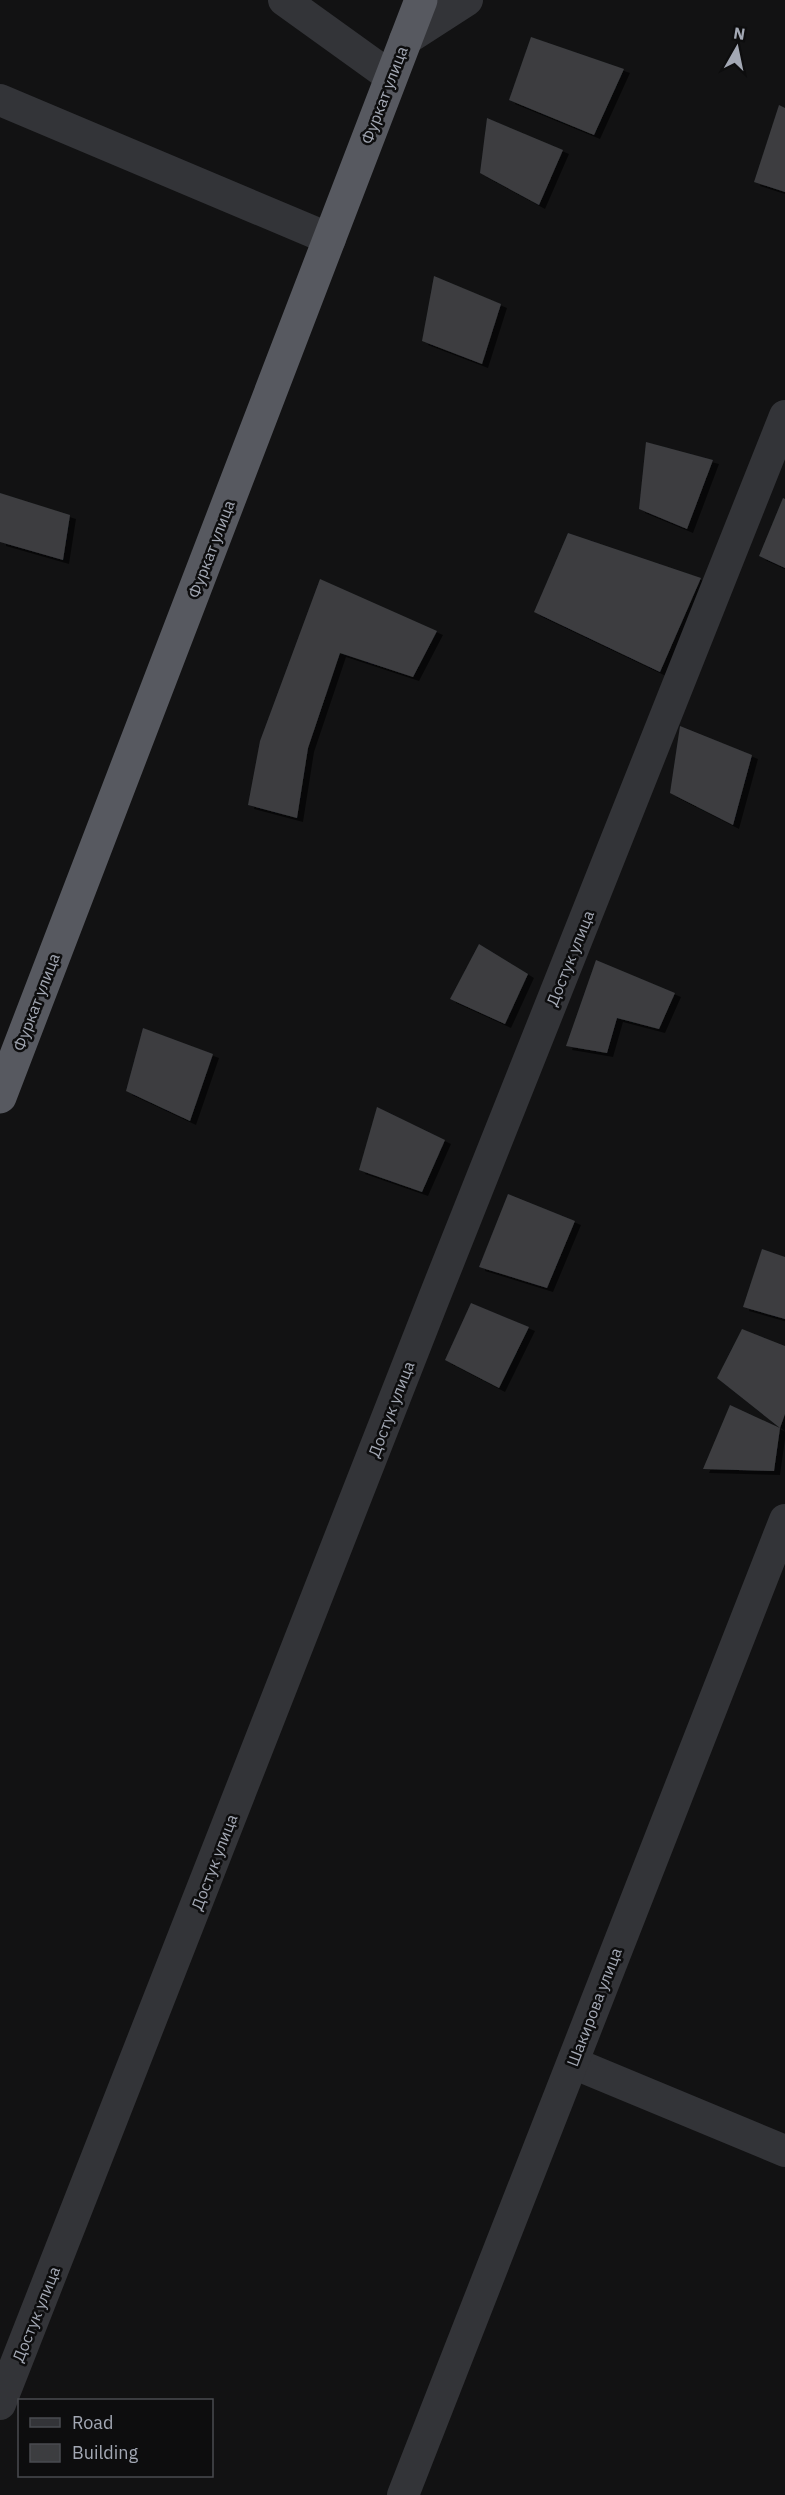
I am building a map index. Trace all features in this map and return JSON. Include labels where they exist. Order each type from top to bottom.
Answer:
[{"type":"highway","name":"Фуркат улица","points":[[0,1097],[421,0]]},
{"type":"street","points":[[284,0],[391,77]]},
{"type":"street","points":[[405,40],[467,0]]},
{"type":"street","points":[[0,100],[330,239]]},
{"type":"street","name":"Достук улица","points":[[0,2404],[426,1320],[785,416]]},
{"type":"street","name":"Шакирова улица","points":[[403,2495],[785,1520]]},
{"type":"street","points":[[573,2062],[785,2151]]},
{"type":"building","points":[[531,37],[624,69],[594,135],[509,100]]},
{"type":"building","points":[[779,105],[785,108],[785,192],[754,182]]},
{"type":"building","points":[[487,118],[563,150],[539,205],[480,173]]},
{"type":"building","points":[[434,276],[501,304],[482,364],[422,341]]},
{"type":"building","points":[[646,442],[713,460],[687,529],[639,509]]},
{"type":"building","points":[[0,493],[70,515],[63,560],[0,542]]},
{"type":"building","points":[[783,498],[785,499],[785,568],[759,556]]},
{"type":"building","points":[[568,533],[701,578],[660,672],[534,612]]},
{"type":"building","points":[[320,579],[437,631],[413,677],[340,653],[308,748],[297,818],[248,805],[260,741]]},
{"type":"building","points":[[680,726],[752,755],[733,825],[670,793]]},
{"type":"building","points":[[479,944],[528,974],[505,1024],[450,999]]},
{"type":"building","points":[[596,960],[675,993],[659,1029],[617,1018],[607,1053],[566,1046]]},
{"type":"building","points":[[143,1028],[213,1054],[190,1121],[126,1091]]},
{"type":"building","points":[[377,1107],[445,1140],[422,1192],[359,1170]]},
{"type":"building","points":[[508,1194],[575,1221],[547,1288],[479,1267]]},
{"type":"building","points":[[762,1249],[785,1257],[785,1319],[743,1307]]},
{"type":"building","points":[[471,1303],[529,1327],[499,1388],[445,1360]]},
{"type":"building","points":[[742,1329],[785,1346],[785,1414],[780,1428],[717,1378]]},
{"type":"building","points":[[730,1405],[780,1428],[774,1471],[703,1469]]}]
